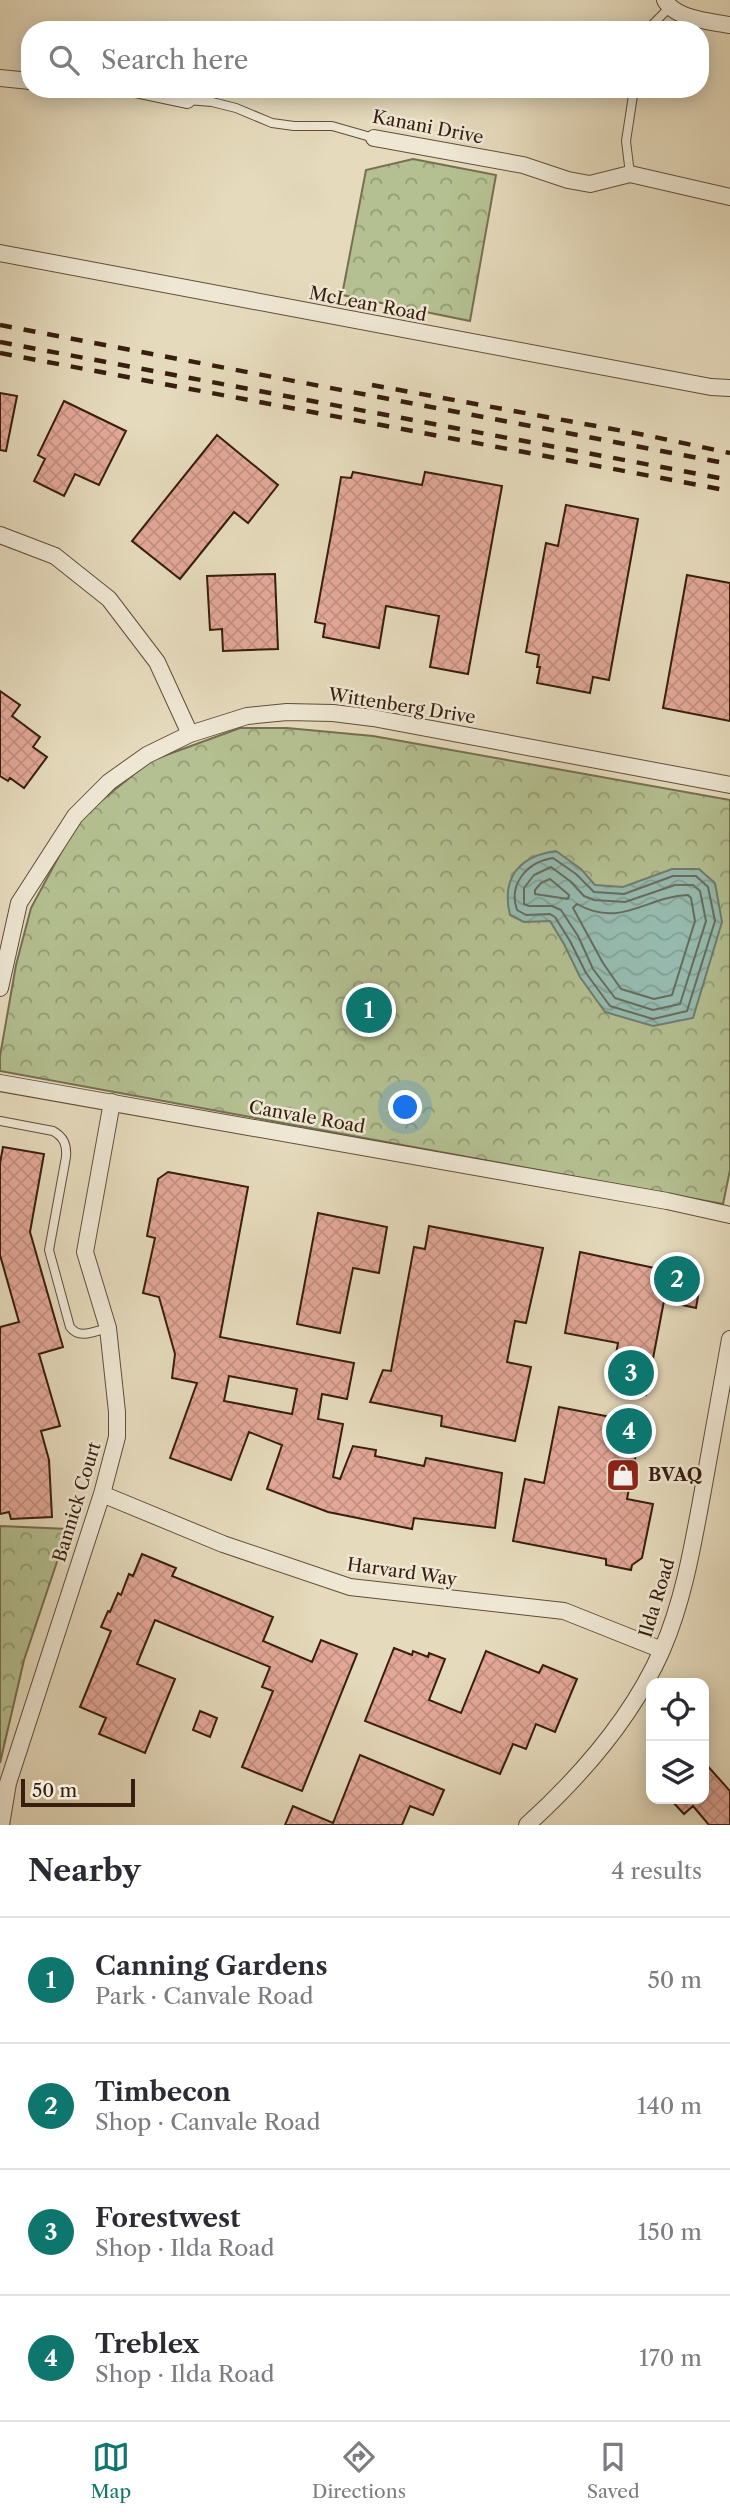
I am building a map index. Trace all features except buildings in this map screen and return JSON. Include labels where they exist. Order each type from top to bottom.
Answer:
[{"type":"street","points":[[667,4],[704,20],[729,25]]},
{"type":"street","points":[[0,78],[21,79]]},
{"type":"street","name":"Kanani Drive","points":[[178,98],[187,100]]},
{"type":"street","name":"Kanani Drive","points":[[373,138],[523,165],[568,180],[590,184],[630,174]]},
{"type":"street","points":[[630,174],[730,197]]},
{"type":"street","name":"McLean Road","points":[[0,253],[404,331],[711,387],[730,388]]},
{"type":"street","points":[[0,536],[55,556],[109,599],[157,662],[190,734]]},
{"type":"street","name":"Wittenberg Drive","points":[[0,988],[2,961],[19,903],[75,816],[119,775],[147,755],[190,734],[247,716],[287,712],[333,712],[730,785]]},
{"type":"street","name":"Canvale Road","points":[[0,1083],[667,1201],[730,1215]]},
{"type":"street","name":"Bannick Court","points":[[1,1825],[8,1783],[102,1494],[117,1437],[108,1328],[85,1251],[112,1102]]},
{"type":"street","name":"Ilda Road","points":[[527,1825],[556,1798],[612,1735],[662,1650],[691,1556],[730,1339]]},
{"type":"street","name":"Harvard Way","points":[[102,1494],[223,1544],[350,1587],[564,1611],[662,1650]]},
{"type":"lane","points":[[654,21],[667,4]]},
{"type":"lane","points":[[630,174],[626,141],[633,98]]},
{"type":"lane","name":"Kanani Drive","points":[[187,100],[236,108],[272,124],[332,126],[373,138]]},
{"type":"lane","points":[[0,1121],[52,1132],[60,1135],[64,1141],[66,1157],[50,1250],[52,1265],[70,1327],[74,1332],[81,1335],[108,1328]]},
{"type":"green space","points":[[413,159],[496,175],[470,321],[342,295],[366,170]]},
{"type":"green space","points":[[240,728],[287,728],[373,736],[730,800],[730,1170],[723,1204],[0,1071],[0,1056],[16,965],[31,908],[79,819],[150,761]]},
{"type":"green space","points":[[0,1526],[68,1529],[24,1660],[0,1763]]},
{"type":"water","points":[[556,851],[581,869],[595,885],[623,887],[672,869],[699,869],[715,883],[722,922],[693,1018],[653,1026],[605,1012],[580,977],[550,921],[524,922],[510,915],[508,890],[516,871],[532,858]]},
{"type":"railway","points":[[0,325],[730,464]]},
{"type":"railway","points":[[0,342],[730,480]]},
{"type":"railway","points":[[0,353],[730,491]]},
{"type":"railway","points":[[372,385],[730,453]]},
{"type":"place","name":"Canning Gardens","points":[[369,1010]]},
{"type":"place","name":"Timbecon","points":[[677,1279]]},
{"type":"place","name":"Forestwest","points":[[631,1373]]},
{"type":"place","name":"Treblex","points":[[629,1431]]},
{"type":"place","name":"BVAQ","points":[[623,1475]]}]
